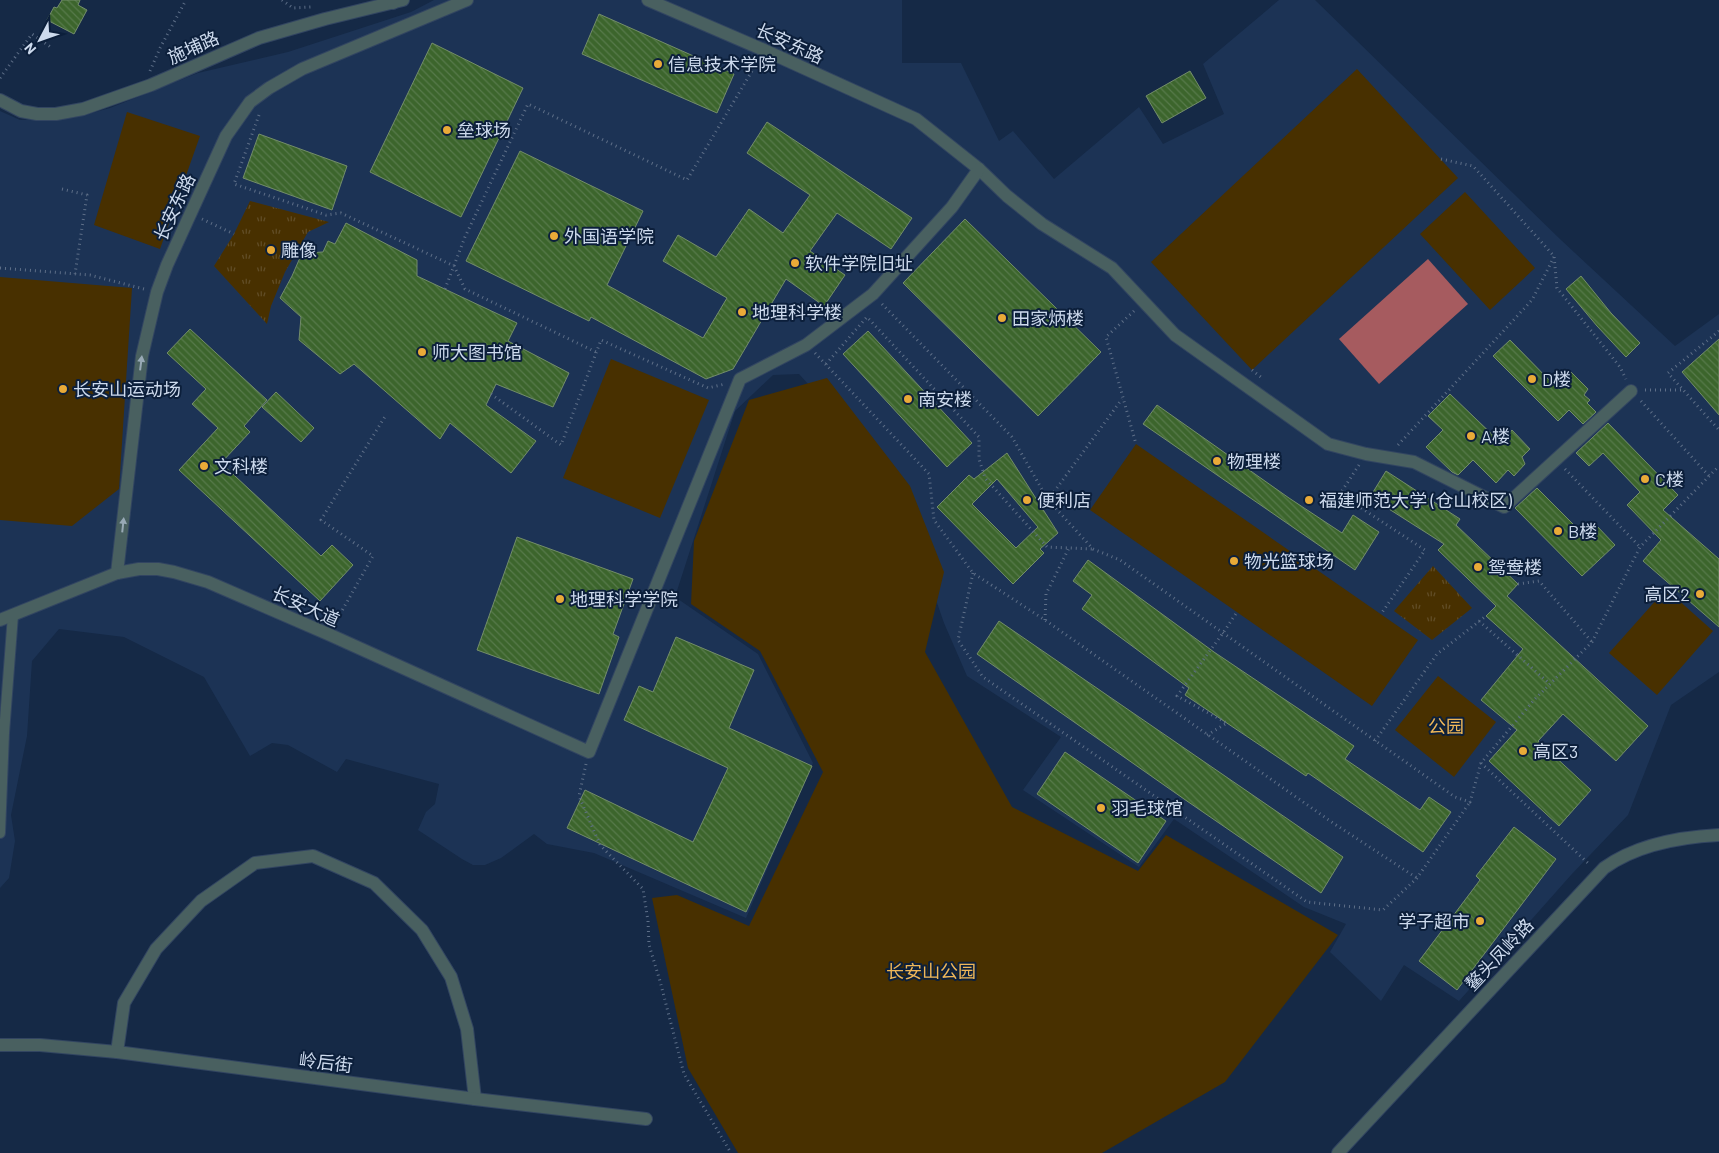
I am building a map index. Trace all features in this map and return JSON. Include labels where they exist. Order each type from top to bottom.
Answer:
[{"type":"street","name":"长安东路","points":[[117,573],[142,356],[157,292],[190,213],[226,136],[250,102],[269,88],[302,69],[467,0]]},
{"type":"street","name":"长安东路","points":[[648,0],[916,119],[1042,224],[1112,268],[1175,335],[1328,444],[1366,454],[1414,462],[1504,507],[1556,460]]},
{"type":"street","name":"施埔路","points":[[0,100],[13,108],[28,113],[51,115],[83,109],[142,88],[246,43],[315,22],[396,1]]},
{"type":"street","points":[[589,752],[740,379],[806,345],[873,294],[952,207],[979,170]]},
{"type":"street","points":[[1556,460],[1631,390]]},
{"type":"street","name":"长安大道","points":[[0,620],[117,573],[139,569],[158,569],[191,576],[328,634],[589,752]]},
{"type":"street","name":"鳌头凤岭路","points":[[1338,1153],[1598,874],[1622,857],[1649,847],[1687,838],[1719,835]]},
{"type":"street","points":[[117,1052],[124,1003],[156,949],[201,901],[255,863],[313,856],[374,883],[422,930],[451,977],[467,1028],[475,1099]]},
{"type":"street","name":"岭后街","points":[[0,1045],[40,1045],[117,1052],[475,1099],[646,1119]]},
{"type":"lane","points":[[0,833],[4,733],[13,615]]},
{"type":"path","points":[[142,88],[160,48],[186,0]]},
{"type":"path","points":[[282,0],[293,8],[311,7],[315,22]]},
{"type":"path","points":[[0,78],[32,34],[52,48]]},
{"type":"path","points":[[445,289],[464,237],[528,104],[687,180],[764,50]]},
{"type":"path","points":[[250,102],[262,108],[234,184],[326,215],[341,213],[454,266],[465,289],[596,352]]},
{"type":"path","points":[[1441,159],[1472,166],[1554,256],[1557,288],[1620,367],[1631,390],[1710,476]]},
{"type":"path","points":[[62,189],[87,195],[75,274]]},
{"type":"path","points":[[190,213],[234,234]]},
{"type":"path","points":[[1387,458],[1532,300],[1554,256]]},
{"type":"path","points":[[0,268],[90,275],[157,292]]},
{"type":"path","points":[[873,294],[1012,437],[1048,500],[1093,549]]},
{"type":"path","points":[[1136,444],[1106,337],[1144,302]]},
{"type":"path","points":[[826,364],[867,317],[979,437],[979,459],[985,478],[1047,547],[1093,549],[1120,560],[1455,797],[1470,802]]},
{"type":"path","points":[[1719,331],[1668,373],[1719,430]]},
{"type":"path","points":[[492,394],[561,445],[601,340],[708,388],[740,379]]},
{"type":"path","points":[[806,345],[929,474],[934,520],[973,573],[1044,620],[1333,823],[1417,878]]},
{"type":"path","points":[[1631,390],[1683,390]]},
{"type":"path","points":[[1048,500],[1122,399]]},
{"type":"path","points":[[328,634],[374,556],[321,520],[386,415]]},
{"type":"path","points":[[1366,454],[1340,494],[1425,550],[1381,614]]},
{"type":"path","points":[[1556,460],[1640,547]]},
{"type":"path","points":[[973,573],[958,640],[983,676],[1307,902],[1383,910],[1417,878],[1470,802],[1481,763],[1534,700],[1592,642],[1640,547],[1719,466]]},
{"type":"path","points":[[1044,620],[1046,594],[1069,548]]},
{"type":"path","points":[[1518,584],[1539,581],[1592,642]]},
{"type":"path","points":[[1207,735],[1227,723],[1177,696],[1237,612]]},
{"type":"path","points":[[1375,741],[1436,654],[1486,616]]},
{"type":"path","points":[[1479,621],[1550,684]]},
{"type":"path","points":[[589,752],[579,796],[600,845],[643,889],[648,921],[649,946],[660,980],[684,1074],[730,1153]]},
{"type":"path","points":[[1481,763],[1598,874]]},
{"type":"shaded area","name":"福建师范大学 (仓山校区)","points":[[434,0],[902,0],[902,63],[961,63],[999,141],[1013,131],[1054,179],[1139,107],[1163,144],[1224,114],[1203,64],[1279,0],[1315,0],[1561,240],[1675,346],[1719,314],[1719,672],[1671,705],[1628,815],[1571,875],[1459,1001],[1404,965],[1381,1001],[1330,952],[1346,924],[1304,907],[1174,819],[1139,867],[1023,790],[1061,737],[967,676],[944,623],[912,530],[887,471],[799,374],[773,375],[735,411],[675,597],[758,654],[813,763],[746,918],[594,853],[547,844],[534,834],[501,858],[485,865],[473,865],[418,830],[426,812],[435,804],[439,784],[346,759],[337,772],[288,745],[272,743],[250,756],[204,677],[124,637],[59,629],[32,661],[27,736],[11,815],[15,841],[9,878],[0,888],[0,111],[20,120],[73,118],[110,108],[198,73],[288,52],[411,12]]},
{"type":"shaded area","points":[[1428,259],[1468,304],[1379,384],[1339,339]]},
{"type":"green space","points":[[1357,69],[1458,178],[1252,370],[1151,262]]},
{"type":"green space","points":[[127,112],[200,136],[160,249],[94,225]]},
{"type":"green space","points":[[1465,192],[1535,268],[1490,310],[1420,234]]},
{"type":"green space","points":[[250,201],[329,222],[308,232],[285,272],[271,306],[267,324],[214,266],[234,234]]},
{"type":"green space","name":"长安山运动场","points":[[0,277],[132,288],[119,489],[72,526],[0,520]]},
{"type":"green space","points":[[611,359],[709,400],[660,518],[563,478]]},
{"type":"green space","name":"长安山公园","points":[[827,378],[910,486],[944,572],[925,652],[1012,807],[1138,871],[1166,835],[1338,935],[1225,1082],[1102,1153],[738,1153],[688,1068],[652,898],[677,895],[749,926],[823,772],[760,651],[691,604],[694,541],[749,400]]},
{"type":"green space","name":"物光篮球场","points":[[1136,444],[1418,640],[1372,706],[1090,510]]},
{"type":"green space","points":[[1433,566],[1472,608],[1432,640],[1394,611]]},
{"type":"green space","points":[[1666,589],[1713,631],[1657,695],[1609,653]]},
{"type":"green space","name":"公园","points":[[1438,676],[1496,722],[1454,777],[1395,730]]},
{"type":"building","points":[[62,0],[80,0],[78,5],[87,10],[74,34],[47,20],[54,7],[57,8]]},
{"type":"building","name":"信息技术学院","points":[[599,14],[734,74],[717,113],[582,54]]},
{"type":"building","name":"垒球场","points":[[432,43],[523,88],[461,217],[370,172]]},
{"type":"building","points":[[1190,71],[1206,98],[1162,123],[1146,96]]},
{"type":"building","points":[[767,122],[912,218],[891,249],[837,213],[810,251],[845,275],[824,306],[786,279],[733,369],[706,379],[591,317],[589,321],[466,261],[520,151],[643,211],[607,285],[703,338],[727,298],[663,261],[678,235],[716,257],[749,209],[783,233],[810,195],[747,153]]},
{"type":"building","points":[[259,134],[347,166],[332,210],[243,178]]},
{"type":"building","name":"田家炳楼","points":[[965,219],[1101,352],[1038,416],[903,283]]},
{"type":"building","name":"师大图书馆","points":[[346,223],[417,260],[417,276],[517,323],[508,341],[569,373],[553,407],[496,384],[486,405],[536,441],[511,473],[450,423],[440,439],[354,364],[340,374],[299,340],[301,317],[280,298],[302,253],[323,252],[328,241],[335,244]]},
{"type":"building","points":[[1581,276],[1611,313],[1640,343],[1626,357],[1566,289]]},
{"type":"building","name":"文科楼","points":[[190,329],[267,400],[244,426],[250,432],[221,463],[321,556],[332,545],[353,565],[320,601],[179,470],[218,428],[192,404],[206,389],[167,353]]},
{"type":"building","name":"南安楼","points":[[868,331],[972,443],[947,467],[843,354]]},
{"type":"building","points":[[1719,339],[1719,415],[1682,372]]},
{"type":"building","name":"D楼","points":[[1510,340],[1556,387],[1571,372],[1588,389],[1584,395],[1590,400],[1587,403],[1596,412],[1583,424],[1569,410],[1558,421],[1493,356]]},
{"type":"building","points":[[276,392],[314,428],[301,442],[262,407]]},
{"type":"building","name":"A楼","points":[[1450,394],[1500,442],[1512,430],[1530,449],[1522,457],[1525,464],[1514,476],[1508,470],[1496,483],[1473,460],[1458,475],[1452,472],[1426,447],[1443,430],[1428,416]]},
{"type":"building","points":[[1157,405],[1342,533],[1353,515],[1379,532],[1355,570],[1143,424]]},
{"type":"building","points":[[1608,423],[1678,495],[1663,510],[1719,559],[1719,627],[1643,561],[1661,540],[1627,505],[1640,492],[1603,453],[1589,466],[1576,453]]},
{"type":"building","points":[[1007,453],[1058,533],[1040,549],[1044,553],[1013,584],[937,507],[969,475],[974,479]],"holes":[[[997,479],[1038,527],[1016,548],[972,504]]]},
{"type":"building","points":[[1386,471],[1460,519],[1456,525],[1518,584],[1507,596],[1648,726],[1616,761],[1563,714],[1538,741],[1591,790],[1559,826],[1489,761],[1517,730],[1481,700],[1523,649],[1486,616],[1496,606],[1438,550],[1444,544],[1370,497]]},
{"type":"building","name":"B楼","points":[[1537,488],[1585,536],[1596,525],[1615,545],[1582,576],[1515,508]]},
{"type":"building","name":"地理科学学院","points":[[517,537],[633,579],[613,634],[619,637],[599,694],[477,650]]},
{"type":"building","points":[[1088,560],[1214,652],[1354,746],[1345,759],[1420,810],[1429,797],[1451,812],[1423,852],[1308,773],[1306,776],[1185,695],[1189,688],[1082,609],[1092,595],[1073,581]]},
{"type":"building","points":[[999,621],[1343,857],[1321,893],[977,654]]},
{"type":"building","points":[[676,637],[754,670],[729,728],[812,766],[746,912],[567,828],[585,790],[693,842],[728,768],[624,720],[639,686],[653,692]]},
{"type":"building","name":"羽毛球馆","points":[[1065,752],[1166,821],[1138,863],[1037,794]]},
{"type":"building","name":"学子超市","points":[[1514,827],[1556,859],[1457,990],[1419,961],[1480,880],[1476,876]]},
{"type":"place","name":"信息技术学院","points":[[658,64]]},
{"type":"place","name":"垒球场","points":[[447,130]]},
{"type":"place","name":"外国语学院","points":[[554,236]]},
{"type":"place","name":"雕像","points":[[271,250]]},
{"type":"place","name":"软件学院旧址","points":[[795,263]]},
{"type":"place","name":"地理科学楼","points":[[742,312]]},
{"type":"place","name":"田家炳楼","points":[[1002,318]]},
{"type":"place","name":"师大图书馆","points":[[422,352]]},
{"type":"place","name":"D楼","points":[[1532,379]]},
{"type":"place","name":"长安山运动场","points":[[63,389]]},
{"type":"place","name":"南安楼","points":[[908,399]]},
{"type":"place","name":"A楼","points":[[1471,436]]},
{"type":"place","name":"物理楼","points":[[1217,461]]},
{"type":"place","name":"文科楼","points":[[204,466]]},
{"type":"place","name":"C楼","points":[[1645,479]]},
{"type":"place","name":"便利店","points":[[1027,500]]},
{"type":"place","name":"福建师范大学 (仓山校区)","points":[[1309,500]]},
{"type":"place","name":"B楼","points":[[1558,531]]},
{"type":"place","name":"物光篮球场","points":[[1234,561]]},
{"type":"place","name":"鸳鸯楼","points":[[1478,567]]},
{"type":"place","name":"高区2","points":[[1700,594]]},
{"type":"place","name":"地理科学学院","points":[[560,599]]},
{"type":"place","name":"高区3","points":[[1523,751]]},
{"type":"place","name":"羽毛球馆","points":[[1101,808]]},
{"type":"place","name":"学子超市","points":[[1480,921]]}]
